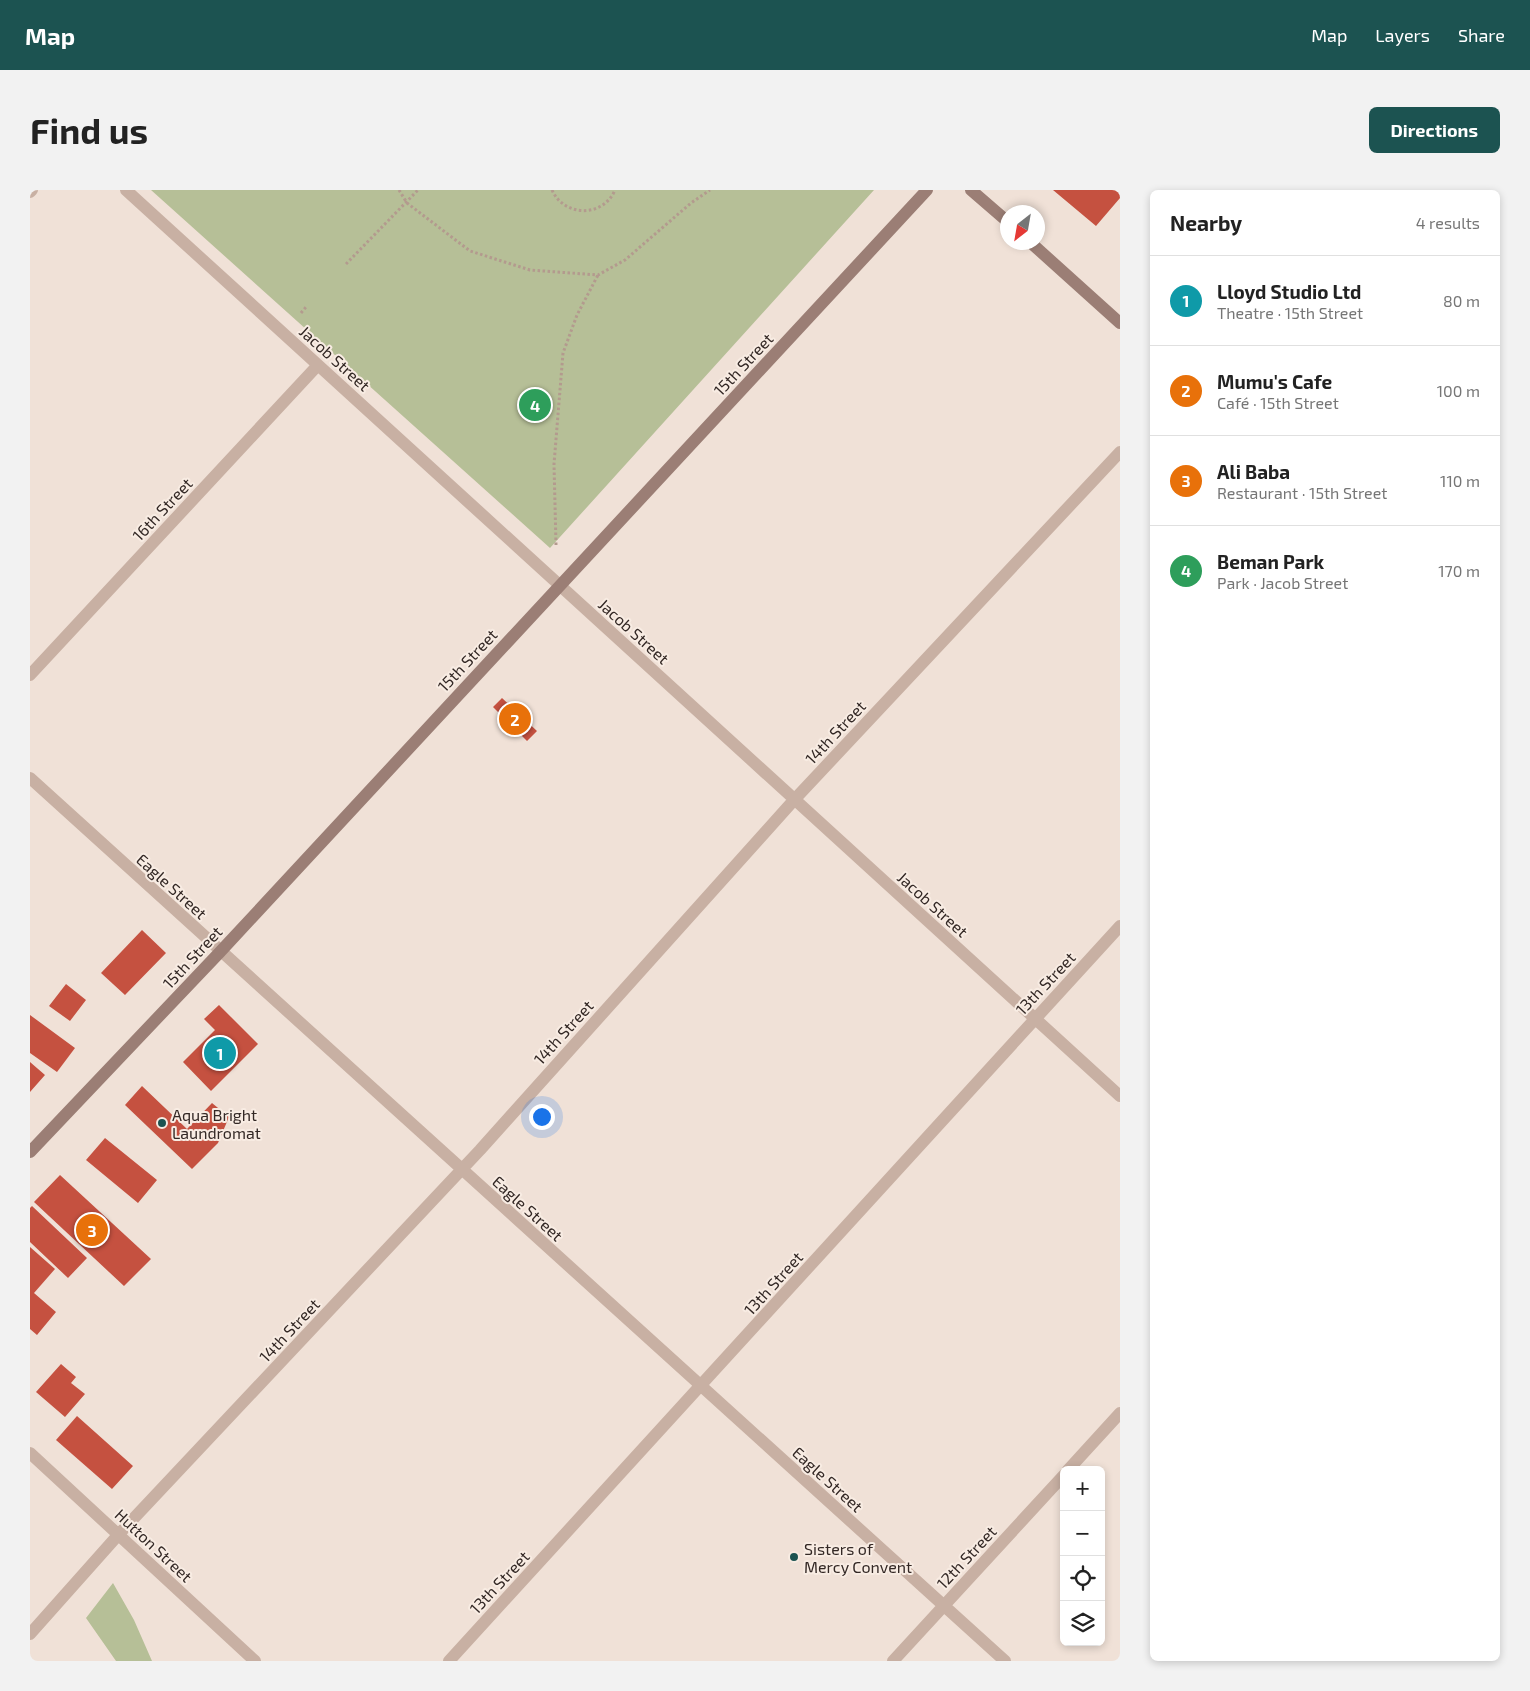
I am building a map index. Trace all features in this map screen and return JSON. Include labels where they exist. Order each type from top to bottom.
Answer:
[{"type":"street","name":"Jacob Street","points":[[126,190],[1120,1096]]},
{"type":"street","name":"15th Street","points":[[30,1152],[220,952],[927,190]]},
{"type":"street","points":[[972,190],[1000,215]]},
{"type":"street","points":[[1039,250],[1120,324]]},
{"type":"street","name":"16th Street","points":[[30,675],[318,365]]},
{"type":"street","name":"14th Street","points":[[30,1634],[119,1534],[462,1169],[794,800],[1120,452]]},
{"type":"street","name":"Eagle Street","points":[[30,778],[1005,1661]]},
{"type":"street","name":"13th Street","points":[[449,1661],[1120,926]]},
{"type":"street","points":[[1072,1466],[1120,1413]]},
{"type":"street","name":"Hutton Street","points":[[30,1453],[255,1661]]},
{"type":"street","name":"12th Street","points":[[893,1661],[1060,1478]]},
{"type":"path","points":[[399,190],[407,203],[470,251],[530,270],[598,275]]},
{"type":"path","points":[[346,264],[418,190]]},
{"type":"path","points":[[552,190],[563,204],[573,210],[584,212],[604,204],[615,190]]},
{"type":"path","points":[[556,545],[554,464],[563,353],[577,315],[598,275],[625,260],[691,203],[710,190]]},
{"type":"path","points":[[302,313],[306,307]]},
{"type":"green space","points":[[151,190],[874,190],[550,548]]},
{"type":"green space","points":[[113,1583],[134,1620],[152,1661],[116,1661],[86,1618]]},
{"type":"building","points":[[1053,190],[1120,190],[1120,198],[1096,226]]},
{"type":"building","points":[[502,698],[537,731],[527,741],[493,707]]},
{"type":"building","points":[[142,930],[166,953],[125,995],[101,973]]},
{"type":"building","points":[[66,984],[86,1000],[70,1021],[49,1006]]},
{"type":"building","points":[[219,1005],[258,1044],[211,1091],[183,1062],[215,1030],[204,1019]]},
{"type":"building","points":[[30,1015],[75,1048],[57,1072],[30,1053]]},
{"type":"building","points":[[30,1062],[45,1075],[30,1092]]},
{"type":"building","name":"Aqua Bright Laundromat","points":[[142,1086],[187,1129],[212,1103],[229,1117],[218,1143],[192,1169],[125,1105]]},
{"type":"building","points":[[105,1138],[157,1180],[138,1203],[86,1160]]},
{"type":"building","points":[[60,1175],[151,1259],[124,1286],[34,1202]]},
{"type":"building","points":[[32,1206],[87,1258],[68,1278],[30,1242],[30,1208]]},
{"type":"building","points":[[30,1247],[55,1269],[34,1293],[56,1312],[37,1335],[30,1329]]},
{"type":"building","points":[[61,1364],[76,1377],[71,1383],[85,1394],[65,1417],[36,1392]]},
{"type":"building","points":[[77,1416],[133,1466],[112,1489],[56,1440]]},
{"type":"place","name":"Beman Park","points":[[535,405]]},
{"type":"place","name":"Mumu's Cafe","points":[[515,719]]},
{"type":"place","name":"Lloyd Studio Ltd","points":[[220,1053]]},
{"type":"place","name":"Aqua Bright Laundromat","points":[[162,1123]]},
{"type":"place","name":"Ali Baba","points":[[92,1230]]},
{"type":"place","name":"Sisters of Mercy Convent","points":[[794,1557]]}]
